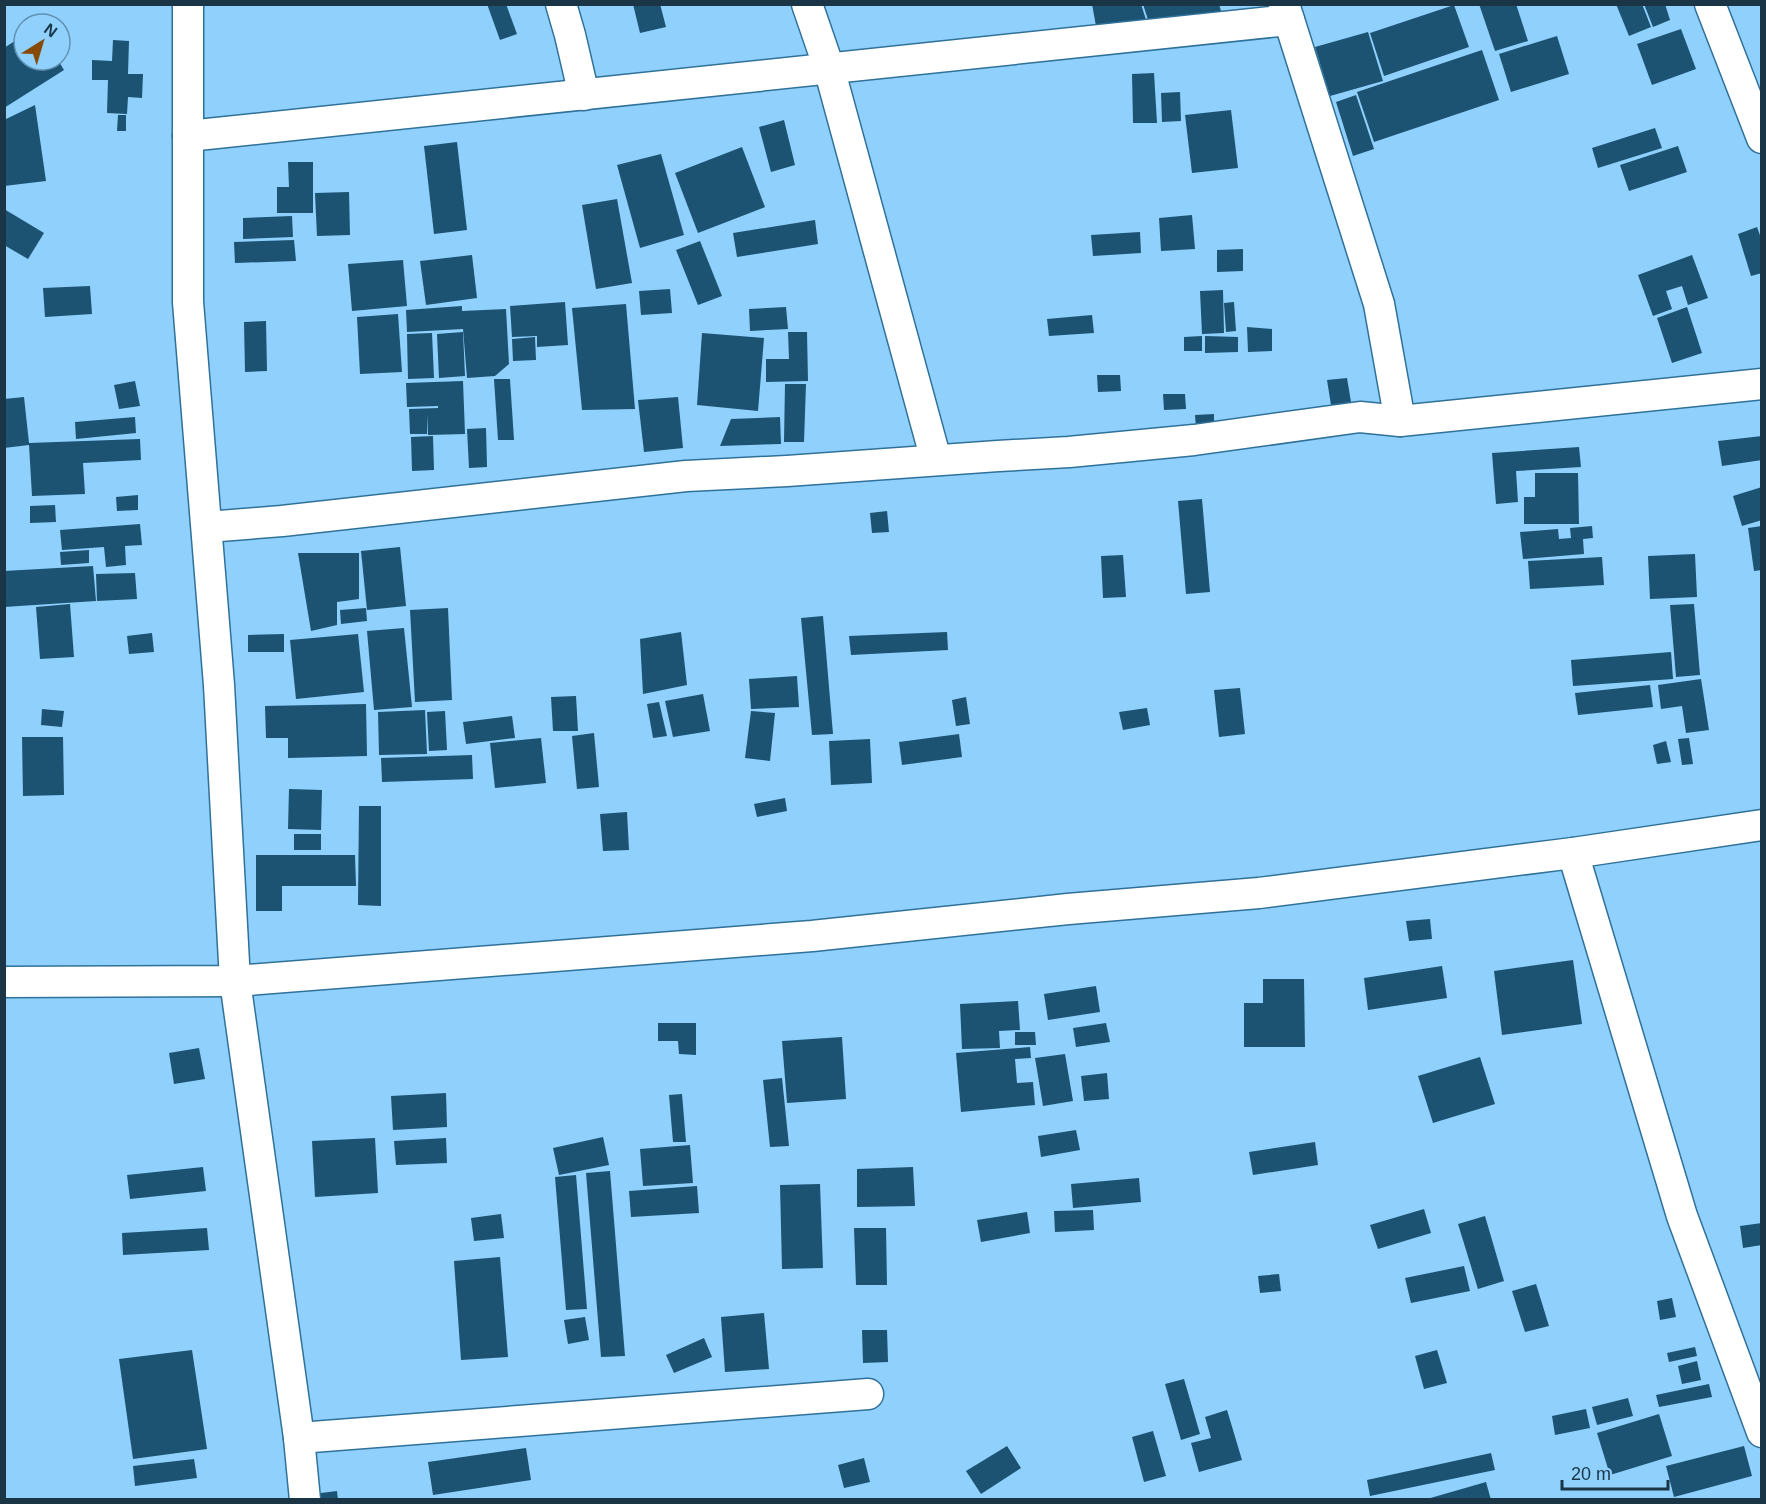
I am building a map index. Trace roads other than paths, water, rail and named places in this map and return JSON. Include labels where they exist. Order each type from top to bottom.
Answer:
[{"type":"street","points":[[188,4],[188,302],[219,685],[235,981],[299,1438],[304,1500]]},
{"type":"street","points":[[561,4],[584,95]]},
{"type":"street","points":[[807,4],[829,68],[936,460]]},
{"type":"street","points":[[1710,4],[1758,118]]},
{"type":"street","points":[[188,136],[829,68],[1286,12],[1379,304],[1400,421]]},
{"type":"street","points":[[207,527],[282,521],[686,476],[1069,452],[1194,440],[1360,417],[1400,421],[1761,384]]},
{"type":"street","points":[[4,982],[235,981],[929,925],[1068,909],[1258,893],[1573,853],[1761,825]]},
{"type":"street","points":[[1573,853],[1682,1216],[1761,1432]]},
{"type":"street","points":[[299,1438],[868,1394]]}]
